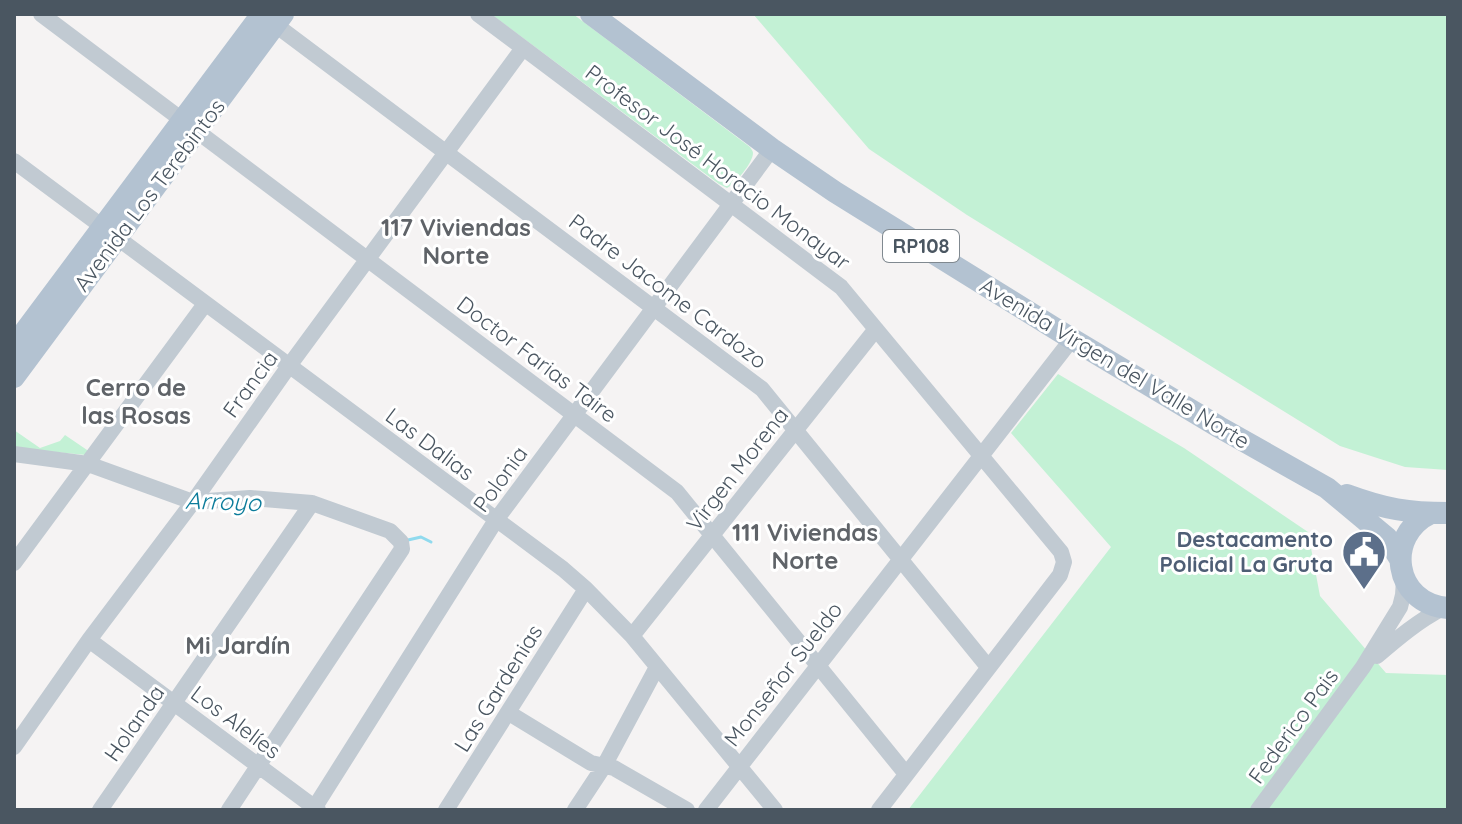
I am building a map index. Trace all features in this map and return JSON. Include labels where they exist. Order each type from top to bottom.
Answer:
[{"type":"main road","name":"Avenida Virgen del Valle Norte","points":[[591,14],[772,149],[860,208],[1072,339],[1327,488],[1387,538],[1402,570]]},
{"type":"main road","name":"Avenida Los Terebintos","points":[[14,377],[23,336],[110,233],[269,16]]},
{"type":"main road","name":"Avenida Virgen del Valle Norte","points":[[1327,488],[1382,507],[1440,513]]},
{"type":"main road","name":"RP108","points":[[1440,513],[1423,517],[1410,533],[1402,549],[1402,570],[1417,596],[1430,604],[1446,608]]},
{"type":"street","name":"Doctor Farias Taire","points":[[41,14],[677,492],[906,774]]},
{"type":"street","name":"Profesor José Horacio Monayar","points":[[478,14],[841,287],[1061,552],[1064,562],[1060,575],[988,667]]},
{"type":"street","name":"Padre Jacome Cardozo","points":[[269,16],[762,389],[988,667]]},
{"type":"street","name":"Francia","points":[[14,747],[523,48]]},
{"type":"street","name":"Polonia","points":[[315,809],[496,520],[772,149]]},
{"type":"street","name":"Las Dalias","points":[[14,161],[563,569],[632,636],[775,810]]},
{"type":"street","points":[[14,563],[205,304]]},
{"type":"street","name":"Virgen Morena","points":[[632,636],[876,329]]},
{"type":"street","name":"Monseñor Sueldo","points":[[706,810],[1072,339]]},
{"type":"street","points":[[14,454],[88,464],[193,502],[250,498],[312,503],[390,531],[401,542],[402,549],[229,810]]},
{"type":"street","name":"Holanda","points":[[100,810],[312,503]]},
{"type":"street","name":"Federico Pais","points":[[1258,810],[1363,667],[1400,607],[1402,570]]},
{"type":"street","name":"Las Gardenias","points":[[446,810],[586,589]]},
{"type":"street","name":"Federico Pais","points":[[1363,667],[1407,630],[1446,608]]},
{"type":"street","name":"Los Alelíes","points":[[89,640],[315,809]]},
{"type":"street","points":[[575,810],[604,766],[657,667]]},
{"type":"street","points":[[879,810],[988,667]]},
{"type":"street","points":[[509,713],[591,763],[614,768],[687,810]]},
{"type":"green space","points":[[491,14],[573,14],[750,147],[753,153],[750,162],[730,186],[727,188],[719,184]]},
{"type":"green space","points":[[753,14],[1448,14],[1448,470],[1405,467],[1340,446],[967,215],[869,149]]},
{"type":"green space","points":[[1058,374],[1184,448],[1308,532],[1320,596],[1386,673],[1448,675],[1448,810],[908,810],[1111,547],[1011,433]]},
{"type":"green space","points":[[14,430],[40,448],[60,441],[65,435],[90,452],[86,455],[14,448]]},
{"type":"waterway","name":"Arroyo","points":[[408,540],[421,537],[431,542]]},
{"type":"place","name":"Destacamento Policial La Gruta","points":[[1364,591]]},
{"type":"district","name":"117 Viviendas Norte","points":[[456,242]]},
{"type":"district","name":"Cerro de las Rosas","points":[[136,402]]},
{"type":"district","name":"111 Viviendas Norte","points":[[805,547]]},
{"type":"district","name":"Mi Jardín","points":[[238,646]]}]
